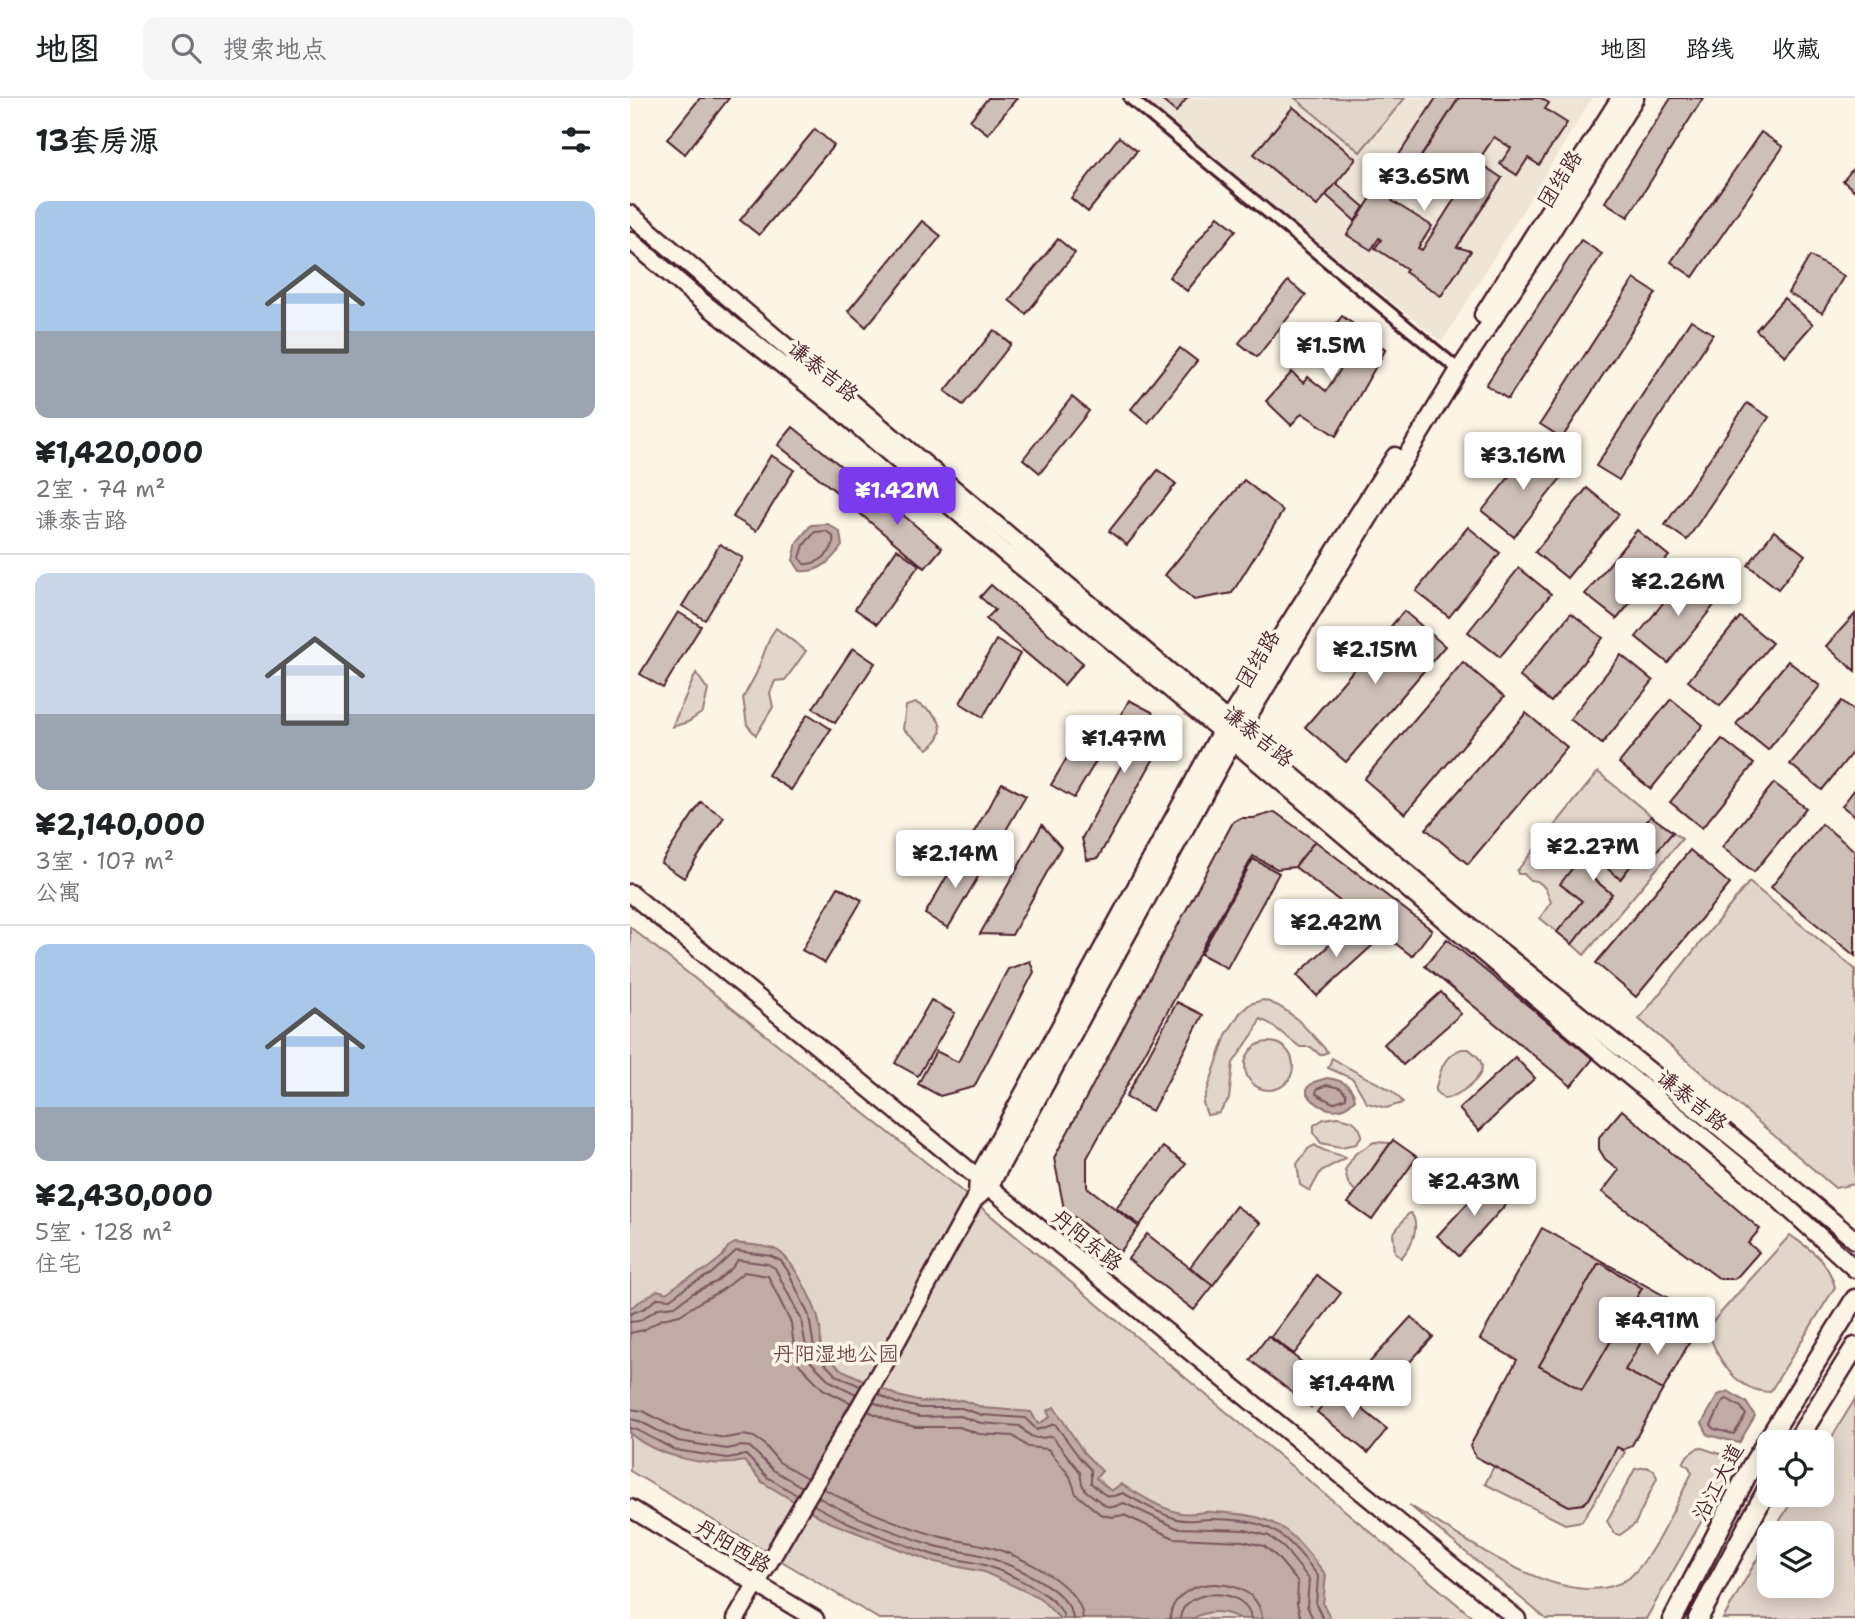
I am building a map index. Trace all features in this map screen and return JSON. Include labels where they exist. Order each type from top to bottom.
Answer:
[{"type":"main road","name":"沿江大道","points":[[1673,1619],[1751,1467],[1855,1299]]},
{"type":"main road","points":[[1803,1430],[1855,1347]]},
{"type":"main road","points":[[1698,1619],[1758,1507]]},
{"type":"street","points":[[1130,98],[1456,367]]},
{"type":"street","name":"团结路","points":[[736,1619],[881,1370],[1230,731],[1620,98]]},
{"type":"street","name":"团结路","points":[[1456,367],[1548,237],[1635,98]]},
{"type":"street","name":"谦泰吉路","points":[[630,214],[1230,731],[1450,926],[1774,1195],[1855,1269]]},
{"type":"street","name":"谦泰吉路","points":[[630,240],[700,300],[837,408],[1005,553],[1230,731],[1855,1240]]},
{"type":"street","name":"丹阳东路","points":[[630,893],[981,1186],[1517,1619]]},
{"type":"street","name":"丹阳西路","points":[[630,1508],[815,1619]]},
{"type":"shaded area","points":[[1138,98],[1592,98],[1442,342]]},
{"type":"green space","points":[[1295,98],[1405,98],[1360,152]]},
{"type":"green space","points":[[776,628],[806,651],[785,680],[775,681],[770,693],[773,707],[756,735],[747,725],[743,698]]},
{"type":"green space","points":[[696,673],[708,690],[703,712],[688,722],[672,727]]},
{"type":"green space","points":[[916,703],[931,712],[940,723],[939,735],[928,749],[903,729],[906,706]]},
{"type":"green space","points":[[1598,772],[1651,816],[1633,840],[1653,855],[1673,832],[1682,839],[1584,955],[1572,944],[1612,894],[1591,877],[1602,864],[1621,879],[1636,859],[1602,832],[1582,856],[1551,830]]},
{"type":"green space","points":[[1545,836],[1576,864],[1560,884],[1582,901],[1557,932],[1540,918],[1551,902],[1544,887],[1517,871]]},
{"type":"green space","points":[[1749,882],[1855,969],[1855,1184],[1835,1188],[1639,1019]]},
{"type":"green space","name":"丹阳湿地公园","points":[[630,927],[947,1179],[1475,1619],[879,1619],[630,1471]]},
{"type":"green space","points":[[1263,1000],[1291,1014],[1328,1052],[1320,1055],[1311,1047],[1300,1047],[1260,1019],[1233,1063],[1229,1099],[1219,1113],[1207,1115],[1203,1103],[1226,1035],[1240,1013],[1250,1004]]},
{"type":"green space","points":[[1269,1042],[1286,1049],[1293,1066],[1286,1083],[1269,1090],[1252,1083],[1245,1066],[1252,1049]]},
{"type":"green space","points":[[1462,1049],[1469,1049],[1479,1058],[1482,1068],[1480,1074],[1463,1091],[1444,1099],[1435,1091],[1440,1071],[1450,1056]]},
{"type":"green space","points":[[1332,1058],[1390,1089],[1403,1103],[1386,1108],[1367,1103],[1353,1079],[1328,1068]]},
{"type":"green space","points":[[1337,1117],[1356,1124],[1362,1135],[1356,1144],[1341,1147],[1321,1143],[1314,1133],[1314,1125],[1324,1119]]},
{"type":"green space","points":[[1374,1142],[1390,1143],[1356,1192],[1348,1183],[1345,1170],[1355,1154]]},
{"type":"green space","points":[[1315,1145],[1346,1158],[1321,1171],[1310,1191],[1300,1185],[1297,1164],[1308,1149]]},
{"type":"green space","points":[[1411,1213],[1415,1224],[1414,1236],[1401,1258],[1395,1252],[1393,1234]]},
{"type":"green space","points":[[1790,1235],[1823,1262],[1835,1287],[1770,1392],[1758,1390],[1747,1386],[1729,1371],[1716,1351],[1707,1328]]},
{"type":"green space","points":[[1855,1399],[1855,1619],[1723,1619],[1757,1559],[1757,1598],[1834,1598],[1834,1521],[1780,1521],[1788,1507],[1834,1507],[1834,1433]]},
{"type":"green space","points":[[1617,1447],[1625,1452],[1582,1521],[1565,1524],[1485,1484],[1494,1466],[1568,1505],[1583,1504],[1589,1499]]},
{"type":"green space","points":[[1699,1447],[1723,1455],[1730,1471],[1646,1619],[1546,1619],[1409,1505],[1516,1568],[1547,1581],[1577,1588],[1605,1588],[1629,1578],[1647,1557],[1692,1473],[1683,1463],[1688,1455]]},
{"type":"green space","points":[[1646,1467],[1654,1470],[1657,1478],[1635,1524],[1620,1535],[1614,1533],[1607,1521],[1635,1469]]},
{"type":"water","points":[[828,524],[840,532],[842,546],[834,557],[819,568],[800,571],[793,560],[797,542],[811,525]]},
{"type":"water","points":[[1327,1078],[1345,1084],[1355,1099],[1337,1110],[1312,1100],[1307,1094],[1307,1088],[1314,1082]]},
{"type":"water","points":[[735,1243],[774,1249],[788,1261],[814,1308],[820,1328],[821,1350],[840,1369],[898,1396],[922,1402],[962,1400],[984,1408],[1031,1412],[1038,1424],[1050,1417],[1047,1411],[1054,1407],[1084,1453],[1102,1471],[1096,1478],[1111,1491],[1121,1484],[1173,1511],[1252,1516],[1279,1526],[1301,1545],[1326,1575],[1323,1604],[1331,1619],[1241,1619],[1216,1612],[1192,1619],[1060,1619],[1040,1598],[984,1572],[930,1561],[827,1521],[762,1482],[744,1461],[716,1463],[684,1459],[640,1441],[630,1433],[630,1308],[658,1290],[666,1293],[707,1269]]},
{"type":"water","points":[[1728,1391],[1746,1402],[1755,1416],[1739,1443],[1708,1435],[1702,1423],[1718,1395]]},
{"type":"building","points":[[700,98],[729,98],[685,154],[667,139]]},
{"type":"building","points":[[988,98],[1017,98],[988,134],[970,120]]},
{"type":"building","points":[[1159,98],[1187,98],[1176,112]]},
{"type":"building","points":[[1436,98],[1459,98],[1392,201],[1432,226],[1418,248],[1422,250],[1478,162],[1502,178],[1457,247],[1471,251],[1441,296],[1375,248],[1381,240],[1379,238],[1371,250],[1347,235]]},
{"type":"building","points":[[1459,98],[1540,98],[1549,103],[1545,109],[1567,123],[1539,165],[1528,158],[1517,175],[1500,164],[1511,148],[1494,137],[1461,187],[1419,160]]},
{"type":"building","points":[[1671,98],[1703,98],[1628,217],[1605,202]]},
{"type":"building","points":[[1293,107],[1356,159],[1317,206],[1254,154]]},
{"type":"building","points":[[815,129],[834,145],[759,235],[740,220]]},
{"type":"building","points":[[1761,132],[1783,147],[1693,277],[1671,262]]},
{"type":"building","points":[[1119,137],[1137,151],[1088,212],[1071,198]]},
{"type":"building","points":[[1855,166],[1855,191],[1843,181]]},
{"type":"building","points":[[1336,183],[1364,207],[1355,221],[1326,195]]},
{"type":"building","points":[[1218,216],[1236,230],[1187,291],[1169,277]]},
{"type":"building","points":[[922,221],[941,236],[866,327],[848,311]]},
{"type":"building","points":[[1058,239],[1075,253],[1026,314],[1009,300]]},
{"type":"building","points":[[1581,240],[1602,254],[1508,399],[1486,385]]},
{"type":"building","points":[[1810,256],[1844,276],[1822,313],[1788,293]]},
{"type":"building","points":[[1634,279],[1656,293],[1562,438],[1540,424]]},
{"type":"building","points":[[1288,281],[1306,295],[1257,357],[1239,343]]},
{"type":"building","points":[[1784,298],[1813,324],[1785,356],[1756,330]]},
{"type":"building","points":[[1342,316],[1366,333],[1364,337],[1386,349],[1336,436],[1302,413],[1291,425],[1266,401],[1292,372],[1303,383],[1308,377],[1326,391],[1350,355],[1325,337]]},
{"type":"building","points":[[1691,320],[1713,334],[1619,480],[1596,466]]},
{"type":"building","points":[[994,330],[1011,344],[963,405],[945,391]]},
{"type":"building","points":[[1180,348],[1197,361],[1148,423],[1131,409]]},
{"type":"building","points":[[1072,397],[1089,411],[1040,473],[1023,459]]},
{"type":"building","points":[[1747,403],[1769,417],[1687,540],[1665,525]]},
{"type":"building","points":[[793,427],[853,476],[839,494],[778,445]]},
{"type":"building","points":[[1533,447],[1565,473],[1514,537],[1482,511]]},
{"type":"building","points":[[771,455],[794,470],[756,531],[733,517]]},
{"type":"building","points":[[1158,470],[1176,484],[1127,545],[1109,531]]},
{"type":"building","points":[[1244,480],[1283,511],[1232,593],[1194,600],[1165,575]]},
{"type":"building","points":[[869,486],[942,548],[925,568],[851,506]]},
{"type":"building","points":[[1587,488],[1619,514],[1567,578],[1535,552]]},
{"type":"building","points":[[1468,527],[1500,553],[1449,617],[1416,591]]},
{"type":"building","points":[[1637,530],[1669,556],[1617,619],[1585,594]]},
{"type":"building","points":[[1774,531],[1805,555],[1778,589],[1748,565]]},
{"type":"building","points":[[720,544],[743,558],[705,620],[682,606]]},
{"type":"building","points":[[897,549],[919,565],[877,624],[855,609]]},
{"type":"building","points":[[1519,568],[1551,594],[1500,657],[1468,632]]},
{"type":"building","points":[[1687,573],[1719,599],[1668,663],[1636,637]]},
{"type":"building","points":[[991,585],[1083,663],[1064,685],[986,619],[995,610],[980,597]]},
{"type":"building","points":[[1404,611],[1445,646],[1346,762],[1305,727]]},
{"type":"building","points":[[678,612],[701,626],[663,688],[640,674]]},
{"type":"building","points":[[1571,613],[1603,638],[1551,702],[1519,676]]},
{"type":"building","points":[[1855,614],[1855,671],[1826,646]]},
{"type":"building","points":[[1740,617],[1772,643],[1720,706],[1688,681]]},
{"type":"building","points":[[996,640],[1020,654],[983,717],[960,703]]},
{"type":"building","points":[[853,648],[875,663],[835,723],[813,708]]},
{"type":"building","points":[[1621,655],[1653,681],[1602,744],[1570,719]]},
{"type":"building","points":[[1788,661],[1820,686],[1768,750],[1736,724]]},
{"type":"building","points":[[1463,662],[1504,697],[1405,814],[1364,779]]},
{"type":"building","points":[[1671,699],[1703,725],[1651,789],[1619,763]]},
{"type":"building","points":[[1129,700],[1152,712],[1162,744],[1098,858],[1087,860],[1082,838],[1133,744],[1111,733]]},
{"type":"building","points":[[1842,701],[1855,711],[1855,749],[1822,790],[1790,764]]},
{"type":"building","points":[[1526,713],[1567,747],[1468,864],[1426,829]]},
{"type":"building","points":[[808,714],[831,729],[791,790],[768,775]]},
{"type":"building","points":[[1088,722],[1111,736],[1074,798],[1051,785]]},
{"type":"building","points":[[1722,739],[1754,764],[1702,828],[1670,802]]},
{"type":"building","points":[[1002,783],[1026,796],[989,859],[966,846]]},
{"type":"building","points":[[1774,783],[1806,808],[1754,872],[1722,847]]},
{"type":"building","points":[[1855,789],[1855,816],[1842,806]]},
{"type":"building","points":[[701,802],[724,817],[684,878],[661,863]]},
{"type":"building","points":[[1275,812],[1315,841],[1295,867],[1277,869],[1253,856],[1087,1158],[1087,1187],[1139,1227],[1120,1252],[1064,1209],[1054,1158],[1233,822],[1240,818],[1254,818]]},
{"type":"building","points":[[1651,816],[1673,832],[1653,855],[1633,839]]},
{"type":"building","points":[[1822,824],[1855,851],[1855,956],[1771,887]]},
{"type":"building","points":[[1042,825],[1061,847],[1012,935],[980,934]]},
{"type":"building","points":[[1602,831],[1636,859],[1620,879],[1602,864],[1591,877],[1612,894],[1572,944],[1557,932],[1582,901],[1560,884]]},
{"type":"building","points":[[1315,841],[1432,930],[1412,956],[1295,867]]},
{"type":"building","points":[[1690,850],[1730,884],[1636,997],[1596,963]]},
{"type":"building","points":[[961,852],[985,865],[948,928],[925,914]]},
{"type":"building","points":[[1253,859],[1279,873],[1227,968],[1201,954]]},
{"type":"building","points":[[838,887],[862,900],[825,963],[802,950]]},
{"type":"building","points":[[1354,922],[1374,944],[1317,996],[1297,975]]},
{"type":"building","points":[[1447,939],[1593,1059],[1571,1086],[1425,966]]},
{"type":"building","points":[[1030,961],[1034,972],[974,1087],[940,1096],[918,1084],[936,1051],[958,1062],[1008,969]]},
{"type":"building","points":[[1441,992],[1461,1014],[1403,1065],[1384,1044]]},
{"type":"building","points":[[931,1000],[955,1013],[918,1076],[895,1063]]},
{"type":"building","points":[[1177,1002],[1203,1015],[1152,1111],[1126,1097]]},
{"type":"building","points":[[1515,1057],[1535,1078],[1479,1131],[1459,1109]]},
{"type":"building","points":[[1622,1110],[1760,1229],[1748,1243],[1759,1252],[1734,1279],[1720,1279],[1602,1192],[1619,1170],[1605,1159],[1599,1149],[1599,1137]]},
{"type":"building","points":[[1393,1140],[1417,1157],[1372,1220],[1348,1203]]},
{"type":"building","points":[[1163,1147],[1186,1164],[1140,1225],[1116,1208]]},
{"type":"building","points":[[1490,1179],[1511,1199],[1459,1256],[1437,1236]]},
{"type":"building","points":[[1236,1206],[1260,1223],[1213,1285],[1190,1267]]},
{"type":"building","points":[[1542,1228],[1699,1315],[1699,1325],[1632,1445],[1623,1450],[1617,1447],[1589,1499],[1583,1504],[1569,1506],[1476,1457],[1470,1446],[1517,1360],[1480,1339]],"holes":[[[1598,1264],[1642,1288],[1582,1390],[1539,1366]]]},
{"type":"building","points":[[1147,1234],[1213,1286],[1194,1310],[1128,1259]]},
{"type":"building","points":[[1598,1264],[1642,1288],[1582,1390],[1539,1366]]},
{"type":"building","points":[[1317,1275],[1341,1293],[1294,1354],[1271,1337]]},
{"type":"building","points":[[1411,1317],[1433,1337],[1381,1393],[1359,1374]]},
{"type":"building","points":[[1652,1323],[1689,1343],[1663,1390],[1625,1370]]},
{"type":"building","points":[[1268,1336],[1329,1383],[1311,1407],[1250,1360]]},
{"type":"building","points":[[1336,1388],[1387,1429],[1368,1453],[1317,1412]]}]
